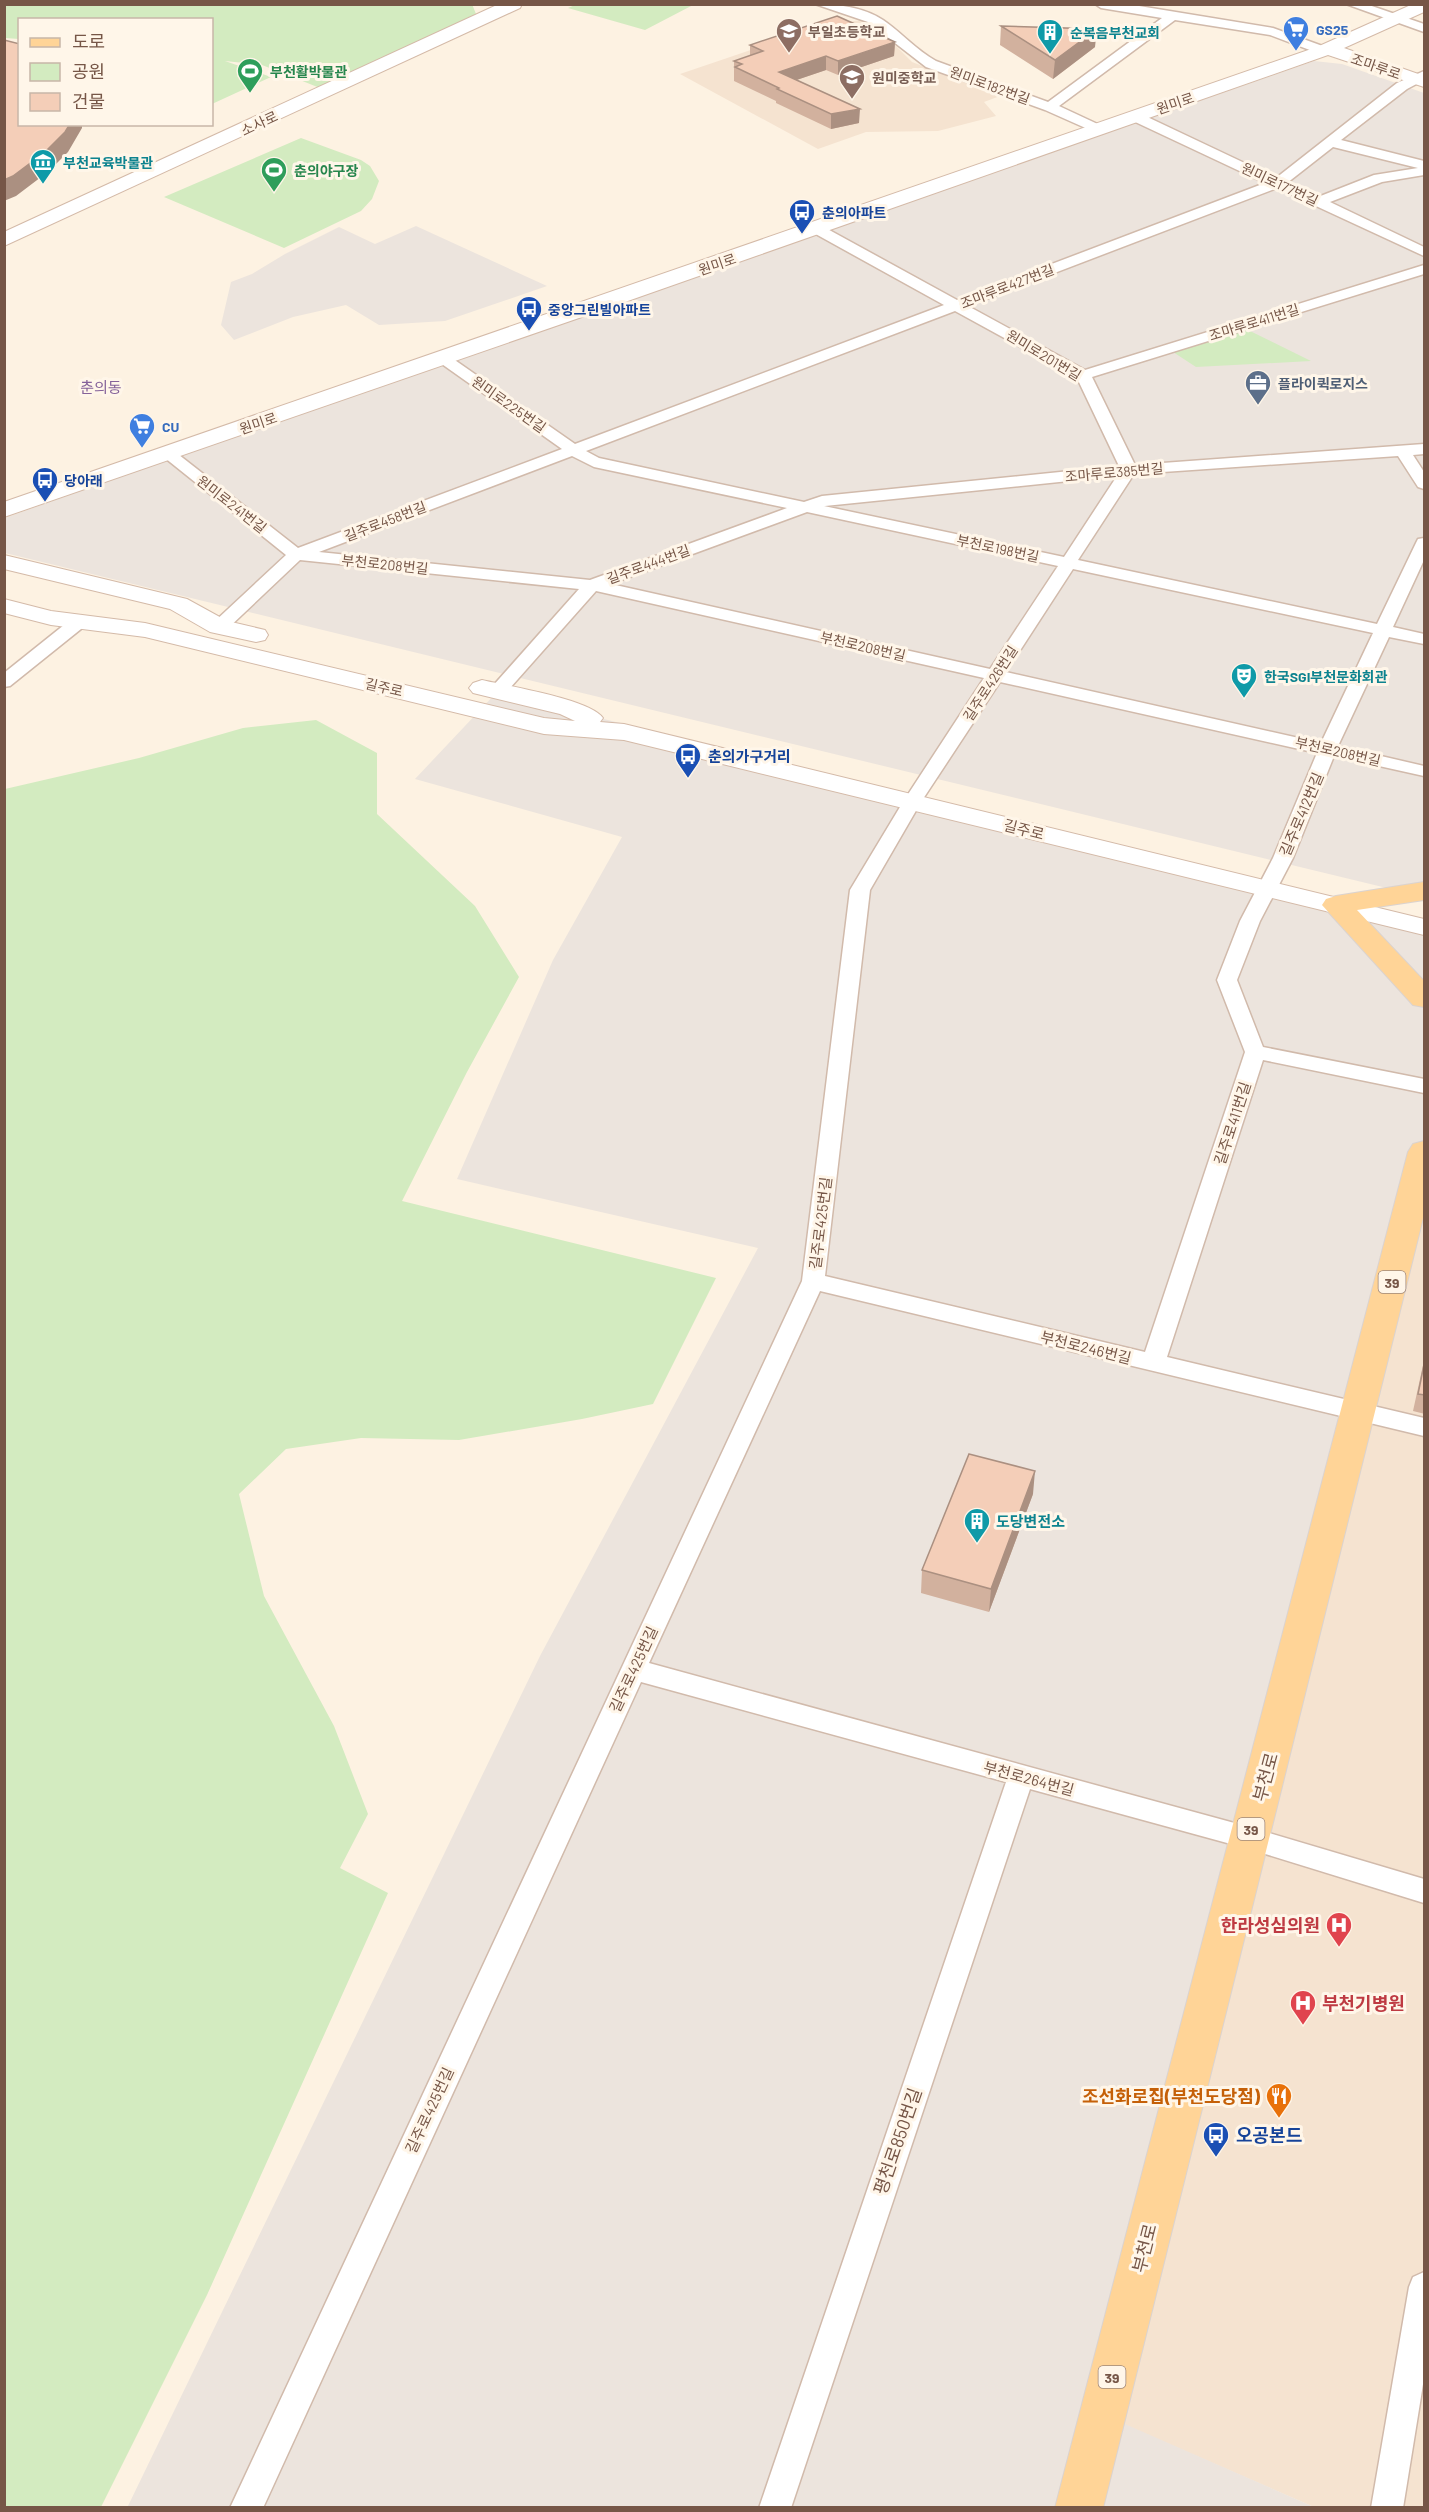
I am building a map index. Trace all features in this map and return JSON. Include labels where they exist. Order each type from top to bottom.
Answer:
[{"type":"main road","points":[[1336,905],[1425,891]]},
{"type":"main road","points":[[1336,905],[1425,998]]},
{"type":"main road","name":"부천로","points":[[1079,2508],[1425,1152]]},
{"type":"street","name":"소사로","points":[[4,240],[514,4]]},
{"type":"street","name":"원미로182번길","points":[[821,4],[863,15],[879,23],[913,55],[931,64],[1050,106],[1099,130]]},
{"type":"street","points":[[1101,4],[1126,6],[1172,16],[1273,32],[1326,50]]},
{"type":"street","points":[[1352,4],[1425,28]]},
{"type":"street","name":"원미로","points":[[4,510],[444,359],[1326,50],[1425,6]]},
{"type":"street","points":[[1050,106],[1172,16]]},
{"type":"street","name":"조마루로","points":[[1326,50],[1422,79]]},
{"type":"street","name":"조마루로427번길","points":[[574,450],[1278,183],[1402,86],[1422,79]]},
{"type":"street","name":"원미로177번길","points":[[1136,117],[1425,252]]},
{"type":"street","points":[[1331,142],[1425,165]]},
{"type":"street","points":[[1318,202],[1379,178],[1425,171]]},
{"type":"street","name":"원미로201번길","points":[[816,229],[1083,375],[1129,470]]},
{"type":"street","name":"조마루로411번길","points":[[1083,375],[1425,269]]},
{"type":"street","name":"원미로225번길","points":[[444,359],[574,450]]},
{"type":"street","name":"조마루로385번길","points":[[804,506],[822,501],[1129,470],[1425,449]]},
{"type":"street","name":"부천로198번길","points":[[574,450],[594,462],[1425,639]]},
{"type":"street","name":"길주로458번길","points":[[219,627],[296,555],[574,450]]},
{"type":"street","points":[[1403,451],[1425,484]]},
{"type":"street","name":"원미로241번길","points":[[168,454],[296,555]]},
{"type":"street","points":[[1068,563],[1129,470]]},
{"type":"street","name":"길주로444번길","points":[[497,692],[592,585],[804,506]]},
{"type":"street","name":"길주로412번길","points":[[1267,889],[1283,858],[1328,748],[1425,543]]},
{"type":"street","name":"부천로208번길","points":[[296,555],[592,585],[1425,771]]},
{"type":"street","name":"길주로","points":[[4,562],[178,604],[219,627]]},
{"type":"street","name":"길주로426번길","points":[[912,802],[1068,563]]},
{"type":"street","name":"길주로","points":[[4,576],[219,627],[454,693],[544,726],[624,732],[1425,927]]},
{"type":"street","name":"길주로","points":[[4,594],[146,630],[454,693],[497,692],[568,708],[624,732]]},
{"type":"street","name":"길주로","points":[[4,606],[51,618],[146,630]]},
{"type":"street","points":[[4,682],[80,621]]},
{"type":"street","name":"길주로425번길","points":[[246,2508],[813,1281],[860,890],[912,802]]},
{"type":"street","points":[[1267,889],[1250,921],[1227,980],[1255,1052],[1425,1086]]},
{"type":"street","name":"길주로411번길","points":[[1153,1363],[1255,1052]]},
{"type":"street","name":"부천로246번길","points":[[813,1281],[1425,1427]]},
{"type":"street","name":"부천로264번길","points":[[632,1669],[1249,1838],[1425,1891]]},
{"type":"street","name":"평천로850번길","points":[[775,2508],[1021,1776]]},
{"type":"street","points":[[1387,2508],[1421,2332],[1425,2287]]},
{"type":"shaded area","points":[[863,20],[876,26],[912,62],[1000,96],[984,102],[996,116],[938,131],[866,132],[818,149],[680,74],[828,24]]},
{"type":"shaded area","points":[[1314,61],[1342,64],[1424,93],[1424,897],[5,553],[5,518],[326,403]]},
{"type":"shaded area","points":[[416,226],[547,286],[445,321],[379,325],[346,305],[293,317],[234,340],[221,325],[231,282],[252,274],[285,254],[339,227],[375,244]]},
{"type":"shaded area","points":[[497,692],[1424,926],[1424,1154],[1102,2414],[1314,2507],[127,2508],[540,1656],[758,1248],[457,1179],[553,960],[622,837],[415,779]]},
{"type":"shaded area","points":[[1424,1152],[1424,2507],[1314,2507],[1102,2415]]},
{"type":"green space","points":[[472,4],[476,14],[320,88],[262,65],[225,61],[271,77],[213,104],[213,18],[18,18],[18,39],[5,38],[5,5]]},
{"type":"green space","points":[[575,5],[693,5],[645,30],[568,8]]},
{"type":"green space","name":"춘의야구장","points":[[301,138],[361,160],[370,166],[379,181],[372,199],[361,211],[284,248],[164,197]]},
{"type":"green space","points":[[1248,330],[1311,361],[1196,367],[1173,352]]},
{"type":"green space","points":[[316,720],[377,753],[377,814],[475,906],[519,977],[467,1072],[402,1201],[716,1278],[653,1404],[459,1440],[361,1438],[286,1449],[239,1494],[264,1596],[334,1726],[368,1814],[340,1868],[388,1893],[207,2295],[101,2507],[5,2507],[5,789],[139,758],[243,728]]},
{"type":"building","points":[[837,16],[895,42],[838,61],[826,56],[779,72],[860,109],[831,114],[735,67],[742,64],[734,61],[763,51],[750,45]]},
{"type":"building","points":[[1001,26],[1097,29],[1055,60]]},
{"type":"building","points":[[4,40],[18,44],[18,126],[69,126],[45,152],[4,180]]},
{"type":"building","points":[[1425,1360],[1425,1395],[1418,1394]]},
{"type":"building","name":"도당변전소","points":[[969,1454],[1035,1471],[991,1589],[922,1570]]},
{"type":"place","name":"GS25","points":[[1296,52]]},
{"type":"place","name":"부일초등학교","points":[[789,54]]},
{"type":"place","name":"순복음부천교회","points":[[1050,55]]},
{"type":"place","name":"부천활박물관","points":[[250,94]]},
{"type":"place","name":"원미중학교","points":[[852,100]]},
{"type":"place","name":"부천교육박물관","points":[[43,185]]},
{"type":"place","name":"춘의야구장","points":[[274,193]]},
{"type":"place","name":"춘의아파트","points":[[802,235]]},
{"type":"place","name":"중앙그린빌아파트","points":[[529,332]]},
{"type":"place","name":"플라이퀵로지스","points":[[1258,406]]},
{"type":"place","name":"CU","points":[[142,449]]},
{"type":"place","name":"당아래","points":[[45,503]]},
{"type":"place","name":"한국SGI부천문화회관","points":[[1244,699]]},
{"type":"place","name":"춘의가구거리","points":[[688,779]]},
{"type":"place","name":"도당변전소","points":[[977,1544]]},
{"type":"place","name":"한라성심의원","points":[[1339,1948]]},
{"type":"place","name":"부천기병원","points":[[1303,2026]]},
{"type":"place","name":"조선화로집(부천도당점)","points":[[1279,2119]]},
{"type":"place","name":"오공본드","points":[[1216,2158]]},
{"type":"district","name":"춘의동","points":[[101,387]]}]
